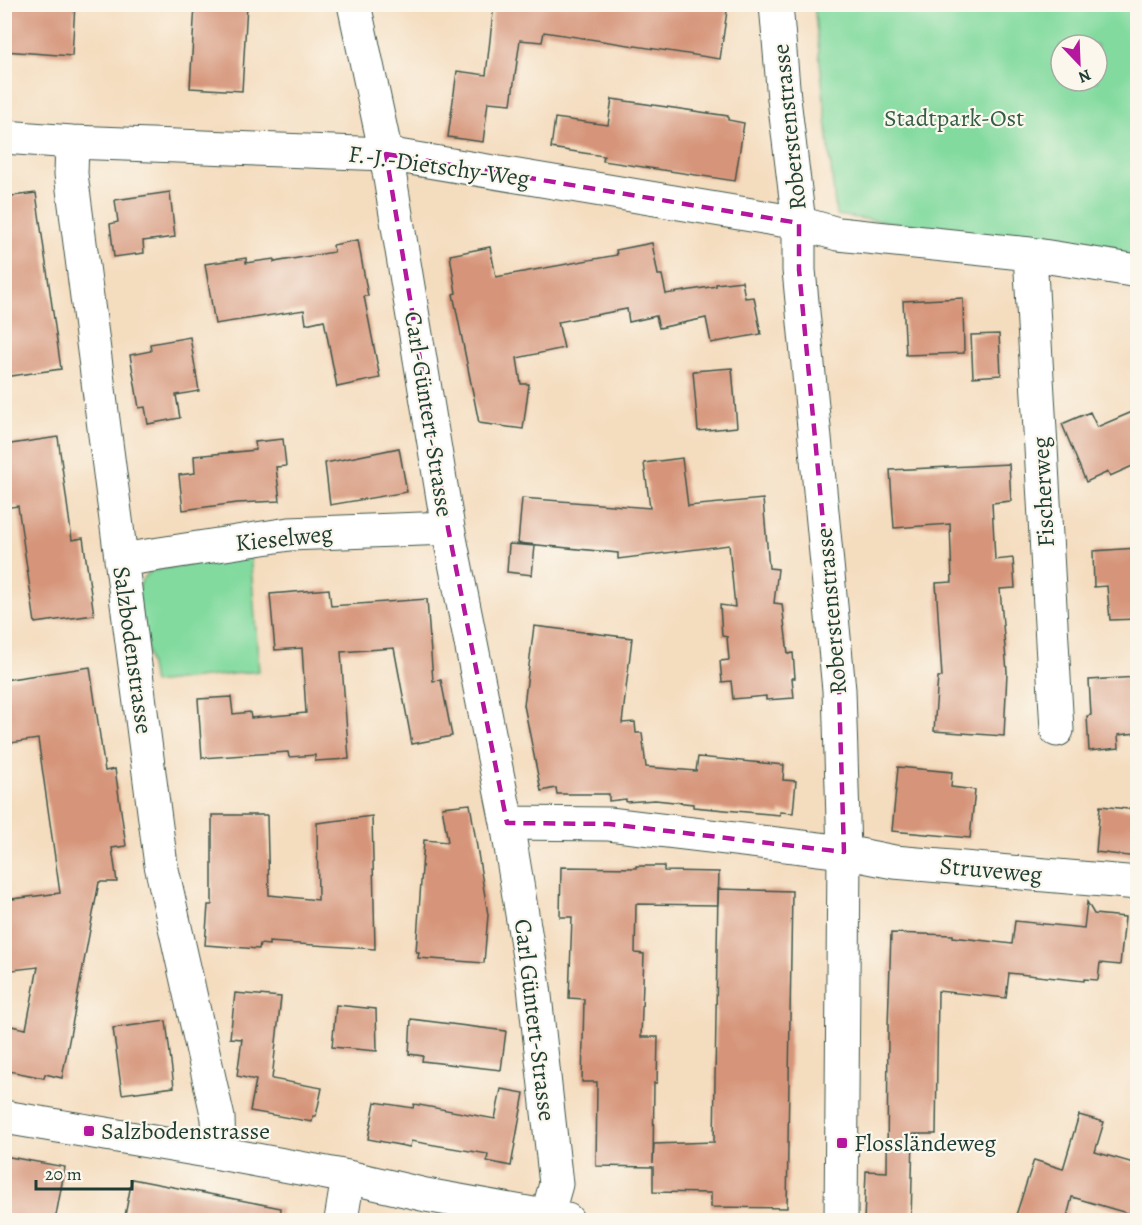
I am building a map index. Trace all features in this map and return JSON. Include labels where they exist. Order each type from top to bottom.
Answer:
[{"type":"street","name":"Carl-Güntert-Strasse","points":[[354,4],[386,154],[448,528],[507,823]]},
{"type":"street","name":"Roberstenstrasse","points":[[776,4],[798,223],[799,270],[839,690],[844,852],[841,1221]]},
{"type":"street","name":"F.-J.-Dietschy-Weg","points":[[4,137],[72,142],[386,154],[798,223]]},
{"type":"street","name":"Salzbodenstrasse","points":[[72,142],[71,174],[161,865],[218,1118],[219,1153]]},
{"type":"street","points":[[798,223],[838,234],[1030,254],[1137,271]]},
{"type":"street","name":"Fischerweg","points":[[1030,254],[1057,730]]},
{"type":"street","name":"Kieselweg","points":[[121,560],[289,534],[448,528]]},
{"type":"street","name":"Struveweg","points":[[507,823],[609,824],[844,852],[894,862],[1137,883]]},
{"type":"street","name":"Carl Güntert-Strasse","points":[[507,823],[534,987],[556,1184],[557,1218]]},
{"type":"street","points":[[4,1117],[219,1153],[348,1177],[426,1195],[557,1218]]},
{"type":"street","points":[[340,1221],[348,1177]]},
{"type":"highlighted area","points":[[386,154],[799,223],[799,270],[839,690],[844,852],[609,824],[507,823],[448,528]]},
{"type":"green space","name":"Stadtpark-Ost","points":[[814,5],[1137,5],[1137,257],[836,215]]},
{"type":"green space","points":[[250,552],[259,671],[153,683],[137,592],[142,580],[151,571]]},
{"type":"building","points":[[4,4],[75,4],[72,56],[4,51]]},
{"type":"building","points":[[195,4],[247,4],[242,91],[190,88]]},
{"type":"building","points":[[494,4],[728,4],[720,59],[544,32],[542,42],[520,40],[511,104],[488,102],[483,142],[448,137],[457,71],[486,75]]},
{"type":"building","points":[[612,99],[728,116],[728,120],[744,123],[735,181],[603,161],[604,156],[551,148],[555,118],[608,125]]},
{"type":"building","points":[[170,192],[175,237],[143,241],[144,253],[114,257],[110,224],[118,222],[115,200]]},
{"type":"building","points":[[36,193],[61,369],[4,377],[4,197]]},
{"type":"building","points":[[358,240],[368,296],[364,296],[380,378],[337,387],[324,320],[306,324],[304,310],[215,324],[205,264],[246,258],[246,263],[274,259],[274,262],[334,252],[333,245]]},
{"type":"building","points":[[652,243],[658,275],[662,275],[666,294],[742,281],[745,298],[754,297],[761,334],[711,343],[706,318],[659,328],[656,316],[629,322],[627,309],[558,322],[564,348],[517,358],[521,384],[529,384],[523,429],[479,423],[453,294],[456,293],[450,255],[490,247],[496,277],[617,255],[616,250]]},
{"type":"building","points":[[963,298],[964,353],[906,355],[903,301]]},
{"type":"building","points":[[999,334],[1001,375],[973,377],[971,335]]},
{"type":"building","points":[[190,337],[199,391],[176,395],[180,418],[148,424],[145,407],[139,408],[130,355],[151,351],[150,344]]},
{"type":"building","points":[[732,368],[737,427],[698,431],[693,371]]},
{"type":"building","points":[[1137,410],[1137,464],[1110,476],[1108,472],[1086,482],[1062,424],[1090,412],[1097,427]]},
{"type":"building","points":[[58,437],[72,540],[83,538],[94,615],[35,623],[18,506],[4,508],[4,445]]},
{"type":"building","points":[[283,439],[286,466],[276,467],[280,501],[237,503],[183,510],[179,475],[195,473],[194,456],[256,450],[255,442]]},
{"type":"building","points":[[399,448],[407,492],[330,505],[325,463]]},
{"type":"building","points":[[682,458],[688,506],[763,499],[769,568],[778,569],[774,603],[782,604],[788,654],[793,653],[794,698],[766,700],[766,696],[733,699],[731,681],[722,682],[720,661],[729,660],[727,637],[722,636],[720,605],[735,607],[729,545],[618,559],[618,553],[518,543],[522,498],[650,508],[644,463]]},
{"type":"building","points":[[1009,464],[1011,501],[992,503],[995,560],[1013,558],[1015,588],[1000,589],[1007,672],[1004,736],[934,731],[938,677],[942,677],[936,583],[952,582],[950,524],[894,528],[890,470]]},
{"type":"building","points":[[509,544],[535,546],[532,575],[507,572]]},
{"type":"building","points":[[1137,548],[1137,619],[1110,620],[1107,586],[1094,587],[1093,551]]},
{"type":"building","points":[[329,589],[331,606],[427,599],[433,681],[441,680],[452,736],[412,744],[394,648],[341,652],[349,759],[315,761],[315,755],[289,757],[288,752],[202,758],[198,699],[231,697],[233,714],[250,712],[251,718],[306,713],[302,648],[275,650],[270,594]]},
{"type":"building","points":[[534,626],[632,638],[622,723],[635,722],[636,733],[642,733],[646,767],[696,771],[698,757],[784,765],[783,780],[796,781],[793,813],[780,812],[780,815],[693,807],[693,804],[655,800],[609,801],[609,794],[557,794],[556,788],[541,791],[524,705]]},
{"type":"building","points":[[90,667],[105,771],[115,769],[126,846],[112,848],[117,882],[99,882],[62,1078],[45,1074],[44,1078],[4,1070],[11,1026],[26,1029],[38,967],[4,971],[4,900],[60,893],[38,739],[4,744],[4,680]]},
{"type":"building","points":[[1137,677],[1137,733],[1118,735],[1119,748],[1089,751],[1087,716],[1091,715],[1089,680]]},
{"type":"building","points":[[898,767],[952,772],[951,787],[975,790],[970,838],[892,831]]},
{"type":"building","points":[[470,804],[488,915],[484,963],[418,958],[419,952],[416,952],[424,840],[448,842],[442,807]]},
{"type":"building","points":[[1100,806],[1137,810],[1137,857],[1096,852]]},
{"type":"building","points":[[212,815],[267,815],[269,895],[318,900],[317,823],[372,816],[375,949],[269,942],[269,945],[260,944],[259,949],[205,945],[208,905],[212,905]]},
{"type":"building","points":[[636,866],[664,866],[664,871],[719,872],[718,889],[792,891],[787,1208],[711,1207],[711,1193],[653,1192],[653,1167],[596,1166],[597,1082],[582,1082],[584,999],[569,998],[572,917],[560,917],[561,867],[636,868]],"holes":[[[636,904],[718,905],[714,1142],[654,1144],[653,1163],[654,1083],[657,1083],[658,1037],[641,1037],[644,954],[635,953]]]},
{"type":"building","points":[[1087,902],[1094,914],[1125,917],[1120,965],[1100,963],[1098,980],[1084,979],[1084,981],[1009,973],[1006,998],[938,991],[936,1134],[913,1134],[911,1221],[864,1221],[866,1171],[887,1172],[891,933],[953,935],[953,937],[1012,944],[1015,921],[1084,928]]},
{"type":"building","points":[[235,993],[281,997],[272,1079],[322,1088],[316,1116],[313,1116],[312,1122],[250,1111],[256,1080],[237,1076],[242,1039],[230,1038]]},
{"type":"building","points":[[336,1005],[376,1009],[377,1051],[332,1047]]},
{"type":"building","points":[[411,1019],[506,1031],[501,1070],[422,1061],[423,1056],[409,1054]]},
{"type":"building","points":[[166,1021],[174,1087],[122,1094],[113,1028]]},
{"type":"building","points":[[501,1089],[524,1093],[511,1166],[487,1161],[488,1154],[411,1141],[410,1147],[368,1139],[375,1102],[413,1108],[414,1104],[495,1119]]},
{"type":"building","points":[[1079,1115],[1104,1122],[1095,1152],[1137,1164],[1137,1216],[1072,1197],[1066,1221],[1014,1221],[1034,1160],[1063,1169]]},
{"type":"building","points":[[4,1156],[65,1167],[55,1221],[4,1221]]},
{"type":"building","points":[[132,1179],[281,1208],[280,1221],[124,1221]]},
{"type":"place","name":"Salzbodenstrasse","points":[[89,1131]]},
{"type":"place","name":"Flossländeweg","points":[[842,1143]]}]
